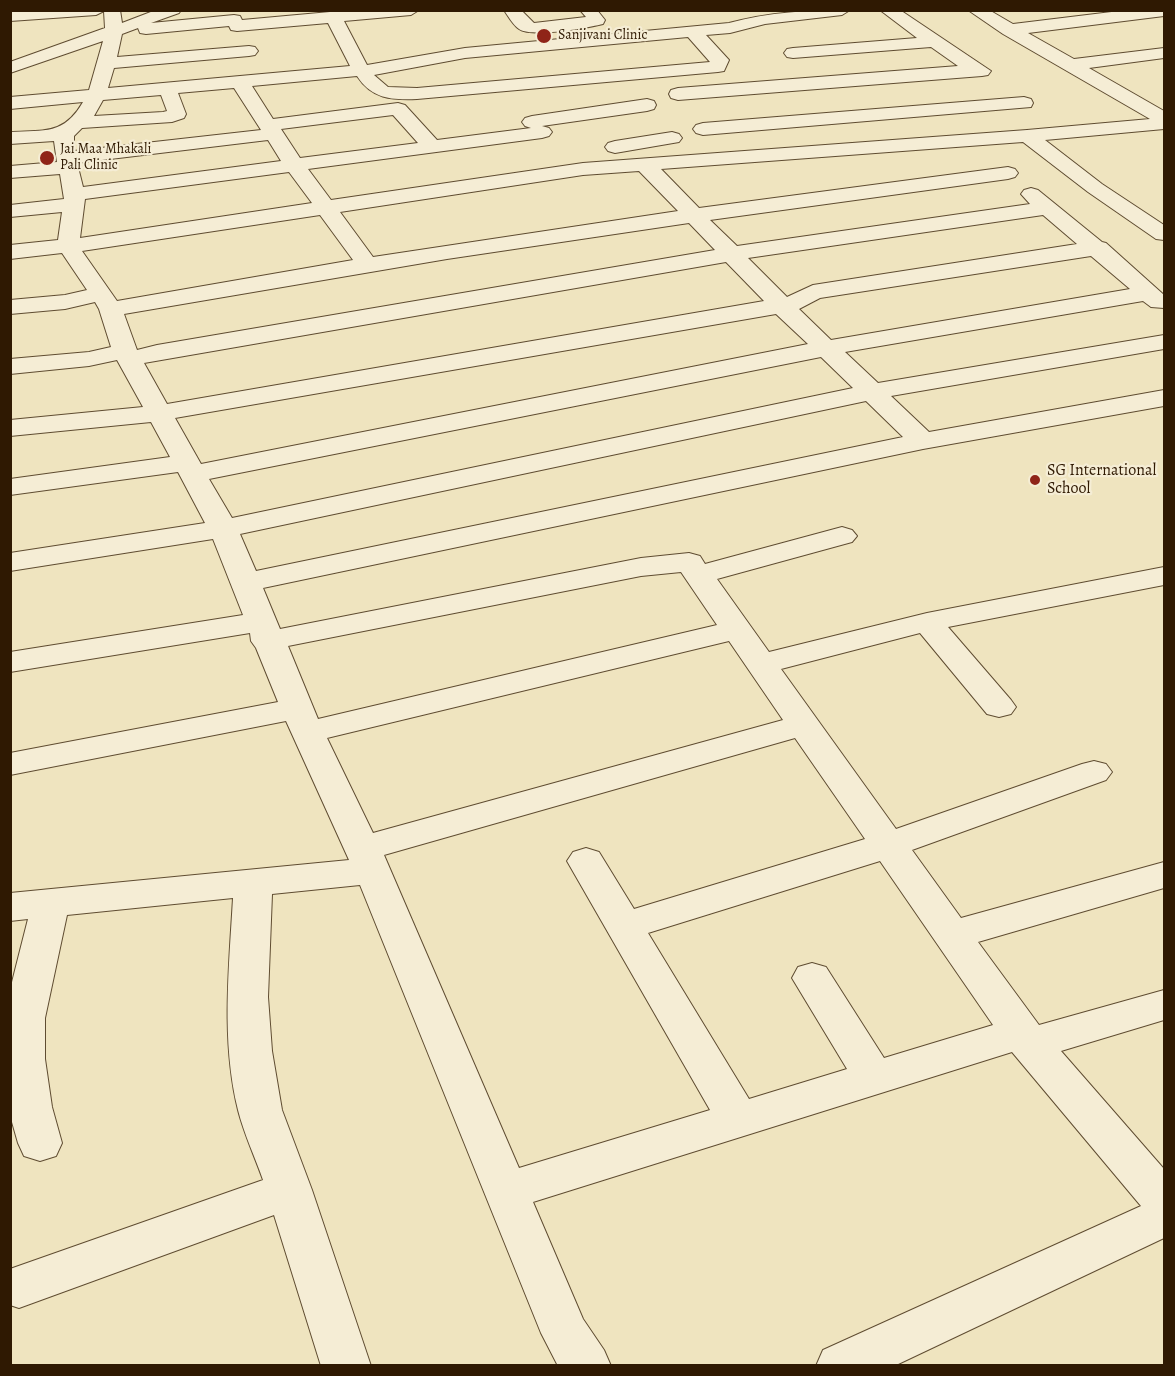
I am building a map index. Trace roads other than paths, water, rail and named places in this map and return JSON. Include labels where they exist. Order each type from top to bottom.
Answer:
[{"type":"street","points":[[10,68],[108,29],[173,10]]},
{"type":"street","points":[[108,29],[234,19],[411,10]]},
{"type":"street","points":[[512,10],[525,26],[534,28],[597,20],[588,10]]},
{"type":"street","points":[[10,104],[167,87],[362,70],[456,55],[730,28],[749,16],[842,10]]},
{"type":"street","points":[[888,10],[969,66],[984,72],[1062,133]]},
{"type":"street","points":[[976,10],[1071,65],[1161,125]]},
{"type":"street","points":[[1009,30],[1164,11]]},
{"type":"street","points":[[342,15],[362,70],[378,90],[393,94],[718,67],[720,60],[665,18]]},
{"type":"street","points":[[10,16],[249,51]]},
{"type":"street","points":[[749,16],[814,71]]},
{"type":"street","points":[[234,19],[262,79]]},
{"type":"street","points":[[108,29],[96,94],[84,117],[71,163],[68,246],[106,301],[127,355],[223,529],[263,632],[301,720],[368,859],[566,1333],[586,1365]]},
{"type":"street","points":[[793,54],[933,42]]},
{"type":"street","points":[[456,55],[542,134]]},
{"type":"street","points":[[1071,65],[1162,55]]},
{"type":"street","points":[[724,158],[678,94],[978,70]]},
{"type":"street","points":[[239,81],[296,166],[368,264]]},
{"type":"street","points":[[787,85],[818,120]]},
{"type":"street","points":[[10,211],[71,163],[177,114],[167,87]]},
{"type":"street","points":[[10,138],[71,163],[296,166],[542,134],[647,105]]},
{"type":"street","points":[[10,172],[271,130],[333,117],[398,109],[433,147]]},
{"type":"street","points":[[703,129],[818,120],[1034,111]]},
{"type":"street","points":[[333,117],[366,156]]},
{"type":"street","points":[[10,252],[68,246],[568,171],[1161,125]]},
{"type":"street","points":[[1027,136],[1095,188],[1164,234]]},
{"type":"street","points":[[568,171],[558,156],[672,138]]},
{"type":"street","points":[[976,140],[1047,208],[1156,300]]},
{"type":"street","points":[[644,164],[781,305],[923,441]]},
{"type":"street","points":[[10,307],[106,301],[261,281],[693,214],[1008,173]]},
{"type":"street","points":[[10,367],[157,352],[731,254],[1047,208]]},
{"type":"street","points":[[1143,219],[1164,215]]},
{"type":"street","points":[[10,428],[159,413],[796,303],[813,292],[1098,249]]},
{"type":"street","points":[[10,487],[190,469],[826,348],[1156,300]]},
{"type":"street","points":[[10,562],[223,529],[872,392],[1164,342]]},
{"type":"street","points":[[244,583],[923,441],[1164,398]]},
{"type":"street","points":[[698,575],[842,536]]},
{"type":"street","points":[[10,662],[263,632],[641,567],[689,562],[1026,1038],[1164,1202]]},
{"type":"street","points":[[760,664],[927,622],[1164,576]]},
{"type":"street","points":[[927,622],[999,707]]},
{"type":"street","points":[[10,764],[301,720],[736,630]]},
{"type":"street","points":[[10,907],[253,885],[368,859],[803,725]]},
{"type":"street","points":[[626,926],[888,845],[1094,772]]},
{"type":"street","points":[[586,861],[738,1119]]},
{"type":"street","points":[[952,935],[1164,875]]},
{"type":"street","points":[[253,885],[248,997],[251,1052],[260,1110],[289,1190],[346,1365]]},
{"type":"street","points":[[40,1143],[30,1107],[24,1059],[24,1018],[51,903]]},
{"type":"street","points":[[812,978],[874,1077]]},
{"type":"street","points":[[506,1191],[874,1077],[1164,1005]]},
{"type":"street","points":[[20,1287],[289,1190]]},
{"type":"street","points":[[841,1365],[1164,1217]]},
{"type":"place","name":"Sanjivani Clinic","points":[[544,36]]},
{"type":"place","name":"Jai Maa Mhakali Pali Clinic","points":[[47,158]]},
{"type":"place","name":"SG International School","points":[[1035,480]]}]
